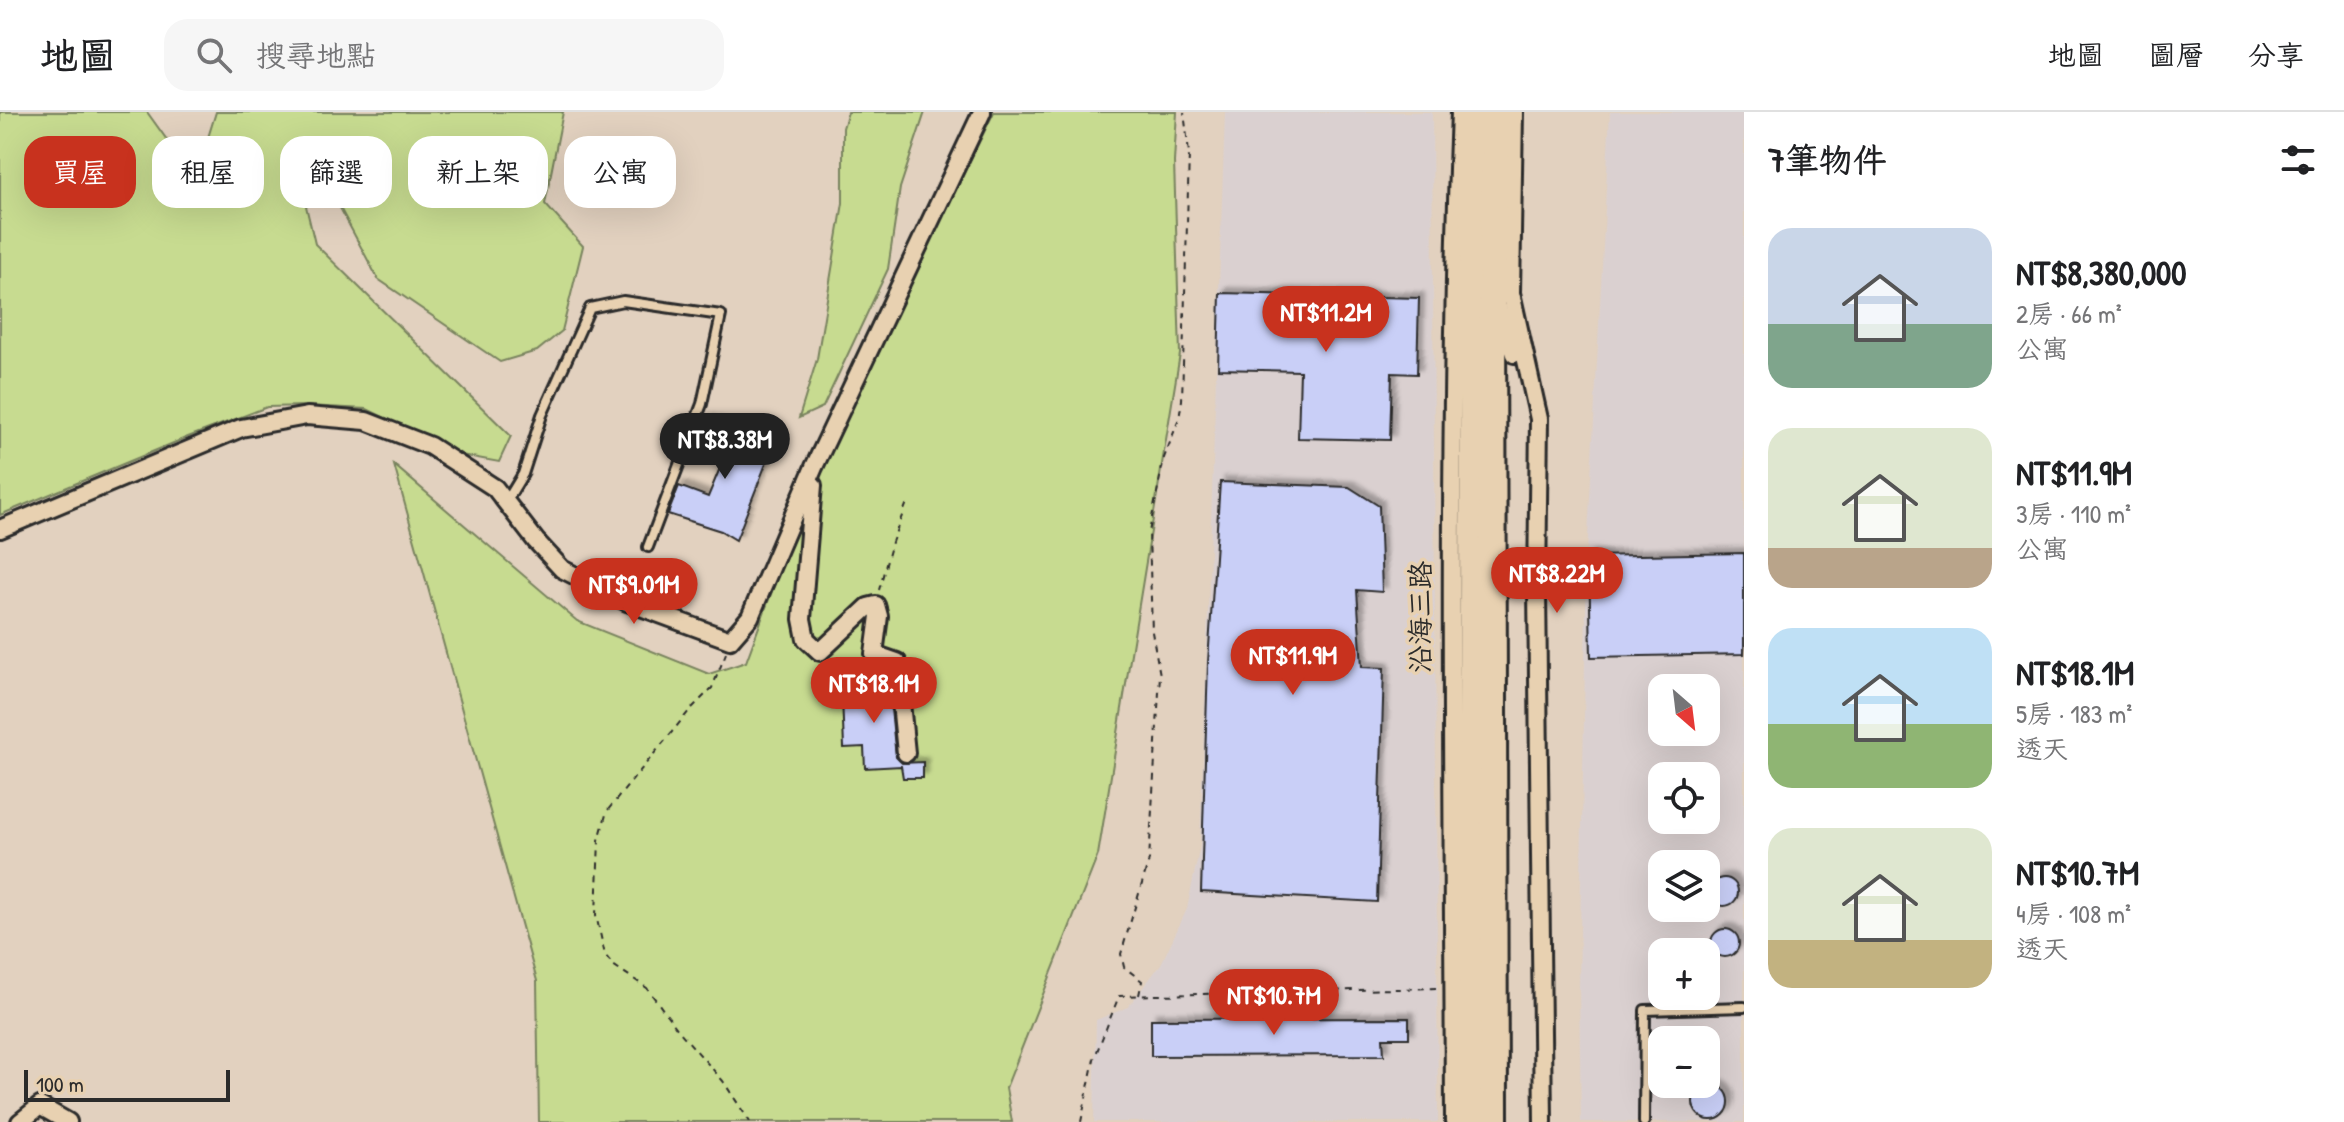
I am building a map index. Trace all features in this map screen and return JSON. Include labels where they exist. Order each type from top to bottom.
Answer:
[{"type":"main road","name":"沿海三路","points":[[1473,1113],[1474,112]]},
{"type":"main road","name":"沿海三路","points":[[1472,292],[1496,112]]},
{"type":"street","points":[[0,529],[241,428],[307,416],[366,421],[430,446],[495,488],[562,569],[627,602],[730,640],[750,617],[814,467],[982,112]]},
{"type":"street","name":"沿海三路","points":[[1460,112],[1472,292],[1451,486],[1473,970],[1473,1113]]},
{"type":"street","name":"沿海三路","points":[[1514,112],[1511,293],[1539,419],[1537,588],[1543,1122]]},
{"type":"street","name":"沿海三路","points":[[1472,292],[1509,336],[1531,429],[1528,635],[1530,853],[1539,872]]},
{"type":"street","points":[[814,467],[802,619],[806,639],[820,652],[868,607],[876,605],[879,616],[874,654],[897,662],[906,753]]},
{"type":"street","points":[[20,1122],[40,1106],[68,1122]]},
{"type":"lane","points":[[506,502],[523,474],[542,415],[590,308],[623,301],[721,315],[702,404],[648,547]]},
{"type":"lane","points":[[1644,1122],[1645,1010],[1744,1007]]},
{"type":"path","points":[[1139,995],[1142,981],[1124,967],[1121,954],[1149,860],[1160,675],[1152,632],[1149,532],[1164,458],[1179,419],[1182,400],[1189,153],[1184,112]]},
{"type":"path","points":[[876,605],[892,542],[908,500]]},
{"type":"path","points":[[730,640],[712,688],[690,710],[607,811],[599,840],[596,915],[605,955],[613,965],[647,988],[678,1030],[723,1081],[750,1122]]},
{"type":"path","points":[[1081,1122],[1094,1059],[1119,996],[1440,987],[1473,970]]},
{"type":"shaded area","points":[[1225,112],[1432,112],[1438,1122],[1094,1122],[1096,1020],[1128,1007],[1161,964],[1187,909],[1200,846]]},
{"type":"shaded area","points":[[1610,112],[1744,112],[1744,1122],[1581,1122],[1579,986],[1587,555]]},
{"type":"green space","points":[[0,112],[147,112],[164,136],[152,136],[152,208],[264,208],[264,136],[208,136],[216,112],[563,112],[548,189],[548,136],[408,136],[408,208],[548,207],[583,246],[562,331],[537,351],[500,362],[378,279],[340,208],[392,208],[392,136],[280,136],[280,208],[306,208],[315,244],[511,436],[499,462],[461,455],[367,409],[267,407],[0,515]]},
{"type":"green space","points":[[848,112],[925,112],[900,188],[888,269],[823,407],[799,418],[817,359],[843,203],[843,128]]},
{"type":"green space","points":[[994,112],[1177,112],[1174,162],[1180,354],[1098,855],[1006,1088],[1012,1122],[539,1122],[537,981],[394,465],[577,621],[709,674],[746,662],[826,452]]},
{"type":"building","points":[[1220,293],[1419,298],[1417,374],[1392,373],[1390,440],[1298,438],[1300,371],[1218,369]]},
{"type":"building","points":[[705,420],[753,434],[771,451],[736,540],[721,531],[668,514],[679,486],[708,497],[725,456],[698,444]]},
{"type":"building","points":[[1220,482],[1349,487],[1379,506],[1382,592],[1357,590],[1362,667],[1384,668],[1377,902],[1201,892],[1208,662]]},
{"type":"building","points":[[1744,553],[1744,654],[1591,657],[1589,556]]},
{"type":"building","points":[[864,666],[887,670],[896,757],[902,763],[923,762],[923,778],[903,778],[901,766],[865,768],[864,747],[844,748],[842,696],[861,697]]},
{"type":"building","points":[[1720,879],[1729,879],[1737,887],[1734,902],[1720,905]]},
{"type":"building","points":[[1731,930],[1738,937],[1735,953],[1720,956],[1720,938],[1712,938],[1715,933]]},
{"type":"building","points":[[1409,1018],[1409,1038],[1383,1038],[1384,1055],[1151,1056],[1151,1019]]},
{"type":"building","points":[[1720,1086],[1728,1095],[1728,1109],[1718,1119],[1704,1119],[1694,1109],[1694,1098],[1720,1098]]}]
